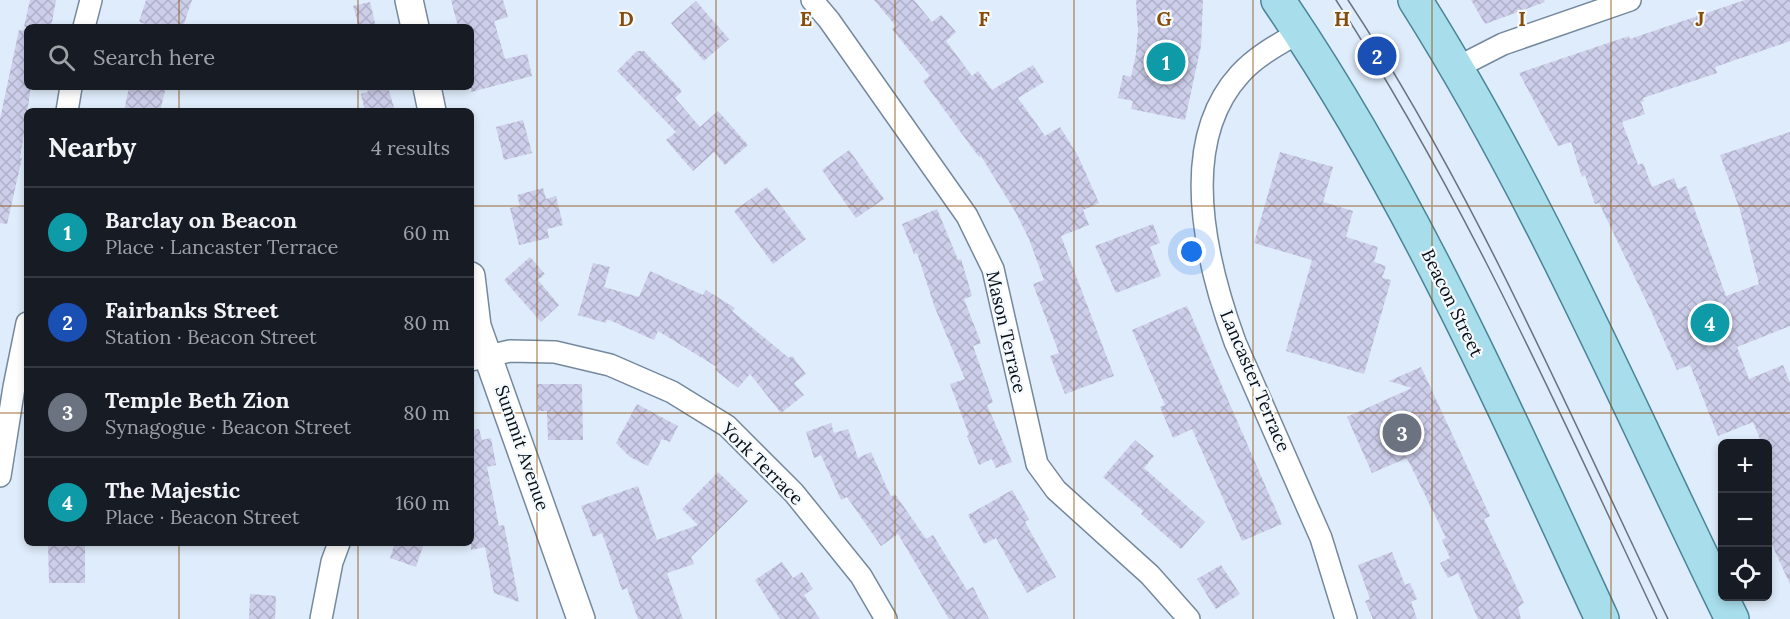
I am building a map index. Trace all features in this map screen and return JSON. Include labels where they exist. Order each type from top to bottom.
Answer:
[{"type":"main road","name":"Beacon Street","points":[[1278,0],[1349,113],[1423,244],[1478,355],[1602,619]]},
{"type":"main road","points":[[1415,0],[1456,68],[1546,232],[1732,619]]},
{"type":"street","points":[[85,24],[91,0]]},
{"type":"street","points":[[409,0],[414,24]]},
{"type":"street","name":"Mason Terrace","points":[[812,0],[829,20],[967,216],[993,268],[1037,464],[1056,490],[1150,575],[1189,619]]},
{"type":"street","points":[[1456,68],[1503,45],[1630,0]]},
{"type":"street","name":"Lancaster Terrace","points":[[1300,32],[1246,67],[1225,94],[1211,127],[1204,152],[1202,195],[1216,276],[1230,329],[1321,538],[1346,619]]},
{"type":"street","points":[[68,108],[70,90]]},
{"type":"street","points":[[428,90],[431,108]]},
{"type":"street","name":"Summit Avenue","points":[[474,301],[480,358],[581,619]]},
{"type":"street","points":[[0,476],[24,338]]},
{"type":"street","name":"York Terrace","points":[[480,358],[510,351],[555,352],[610,365],[672,392],[728,426],[794,493],[861,576],[886,619]]},
{"type":"street","points":[[321,619],[332,562],[338,546]]},
{"type":"building","points":[[30,0],[56,0],[52,24],[25,24]]},
{"type":"building","points":[[146,0],[192,0],[184,24],[139,22]]},
{"type":"building","points":[[451,0],[503,0],[508,17],[494,21],[505,59],[527,54],[532,76],[471,92],[474,90],[474,24],[457,24]]},
{"type":"building","points":[[874,0],[914,0],[932,22],[941,15],[956,32],[946,41],[972,76],[978,71],[992,90],[1033,65],[1044,82],[1018,98],[1045,136],[1060,127],[1078,156],[1099,203],[1083,210],[1089,225],[1061,236],[1114,376],[1065,394],[1050,356],[1059,353],[1033,284],[1044,280],[1029,239],[981,156],[979,157],[923,81],[930,76],[892,29],[896,26]]},
{"type":"building","points":[[1136,0],[1203,0],[1201,46],[1185,120],[1131,109],[1133,101],[1118,98],[1123,75],[1131,77],[1136,54],[1138,30]]},
{"type":"building","points":[[1471,0],[1544,0],[1545,2],[1485,24]]},
{"type":"building","points":[[1745,0],[1790,0],[1790,41],[1715,67],[1717,73],[1643,98],[1644,101],[1641,102],[1645,114],[1622,122],[1638,165],[1643,163],[1652,187],[1674,178],[1678,189],[1686,186],[1726,296],[1759,284],[1740,210],[1720,155],[1790,132],[1790,326],[1737,347],[1749,379],[1783,365],[1790,383],[1790,584],[1772,545],[1772,439],[1760,439],[1753,422],[1718,436],[1690,365],[1677,370],[1599,203],[1595,204],[1585,175],[1582,177],[1571,142],[1558,146],[1519,73],[1629,36],[1630,39]]},
{"type":"building","points":[[696,1],[729,39],[704,61],[671,23]]},
{"type":"building","points":[[370,2],[375,24],[358,24],[353,6]]},
{"type":"building","points":[[19,30],[24,31],[24,90],[31,90],[28,108],[24,108],[24,132],[20,158],[22,158],[7,224],[0,223],[0,119]]},
{"type":"building","points":[[637,51],[644,51],[682,91],[675,98],[700,127],[718,111],[748,145],[725,165],[714,152],[693,171],[666,140],[676,132],[617,71]]},
{"type":"building","points":[[128,90],[165,90],[161,108],[125,108]]},
{"type":"building","points":[[367,90],[389,90],[394,108],[364,108],[361,94],[368,92]]},
{"type":"building","points":[[523,120],[532,153],[504,160],[496,127]]},
{"type":"building","points":[[849,150],[884,199],[856,218],[822,170]]},
{"type":"building","points":[[1280,152],[1333,167],[1323,202],[1353,211],[1346,237],[1378,247],[1374,262],[1386,266],[1382,278],[1391,280],[1364,374],[1286,351],[1312,260],[1254,243]]},
{"type":"building","points":[[767,187],[806,239],[773,264],[734,211]]},
{"type":"building","points":[[543,188],[546,199],[556,196],[563,225],[547,229],[549,238],[519,245],[510,208],[520,206],[517,195]]},
{"type":"building","points":[[937,209],[958,260],[961,259],[972,296],[964,299],[981,343],[973,346],[993,402],[987,405],[1012,462],[996,468],[992,459],[979,465],[967,436],[969,435],[950,384],[965,379],[935,308],[917,253],[914,254],[902,224]]},
{"type":"building","points":[[1153,224],[1160,243],[1150,247],[1161,276],[1116,293],[1095,246]]},
{"type":"building","points":[[530,257],[545,274],[538,280],[559,305],[541,322],[504,280]]},
{"type":"building","points":[[593,263],[610,267],[604,287],[639,297],[650,271],[703,295],[706,290],[735,308],[732,311],[789,358],[792,356],[806,374],[794,383],[804,395],[781,413],[750,374],[738,388],[715,370],[717,367],[658,331],[654,340],[607,319],[606,323],[578,315]]},
{"type":"building","points":[[1187,306],[1282,524],[1242,541],[1192,429],[1173,438],[1160,407],[1165,405],[1132,330]]},
{"type":"building","points":[[1421,367],[1490,516],[1484,519],[1524,603],[1518,607],[1521,619],[1478,619],[1458,573],[1448,578],[1440,563],[1450,558],[1442,540],[1446,538],[1407,458],[1372,473],[1347,417],[1412,388],[1389,381]]},
{"type":"building","points":[[537,384],[582,384],[583,440],[548,440],[547,411],[538,411]]},
{"type":"building","points":[[637,404],[678,426],[670,442],[662,439],[648,466],[630,457],[616,443]]},
{"type":"building","points":[[831,423],[834,433],[848,429],[858,458],[871,452],[891,497],[895,494],[926,539],[933,535],[967,590],[973,587],[989,619],[949,619],[898,534],[881,546],[847,497],[841,500],[821,455],[814,458],[806,432]]},
{"type":"building","points":[[479,429],[482,440],[491,438],[496,465],[487,467],[499,526],[504,525],[519,602],[494,593],[485,547],[471,550],[471,546],[474,546],[474,430]]},
{"type":"building","points":[[1135,440],[1154,456],[1144,468],[1205,522],[1181,549],[1141,514],[1143,511],[1103,477]]},
{"type":"building","points":[[718,472],[748,501],[691,557],[694,564],[667,573],[683,619],[638,619],[627,588],[622,590],[602,533],[593,537],[581,506],[638,486],[657,540],[698,525],[682,509]]},
{"type":"building","points":[[1012,490],[1029,519],[1025,522],[1056,577],[1027,593],[996,538],[984,544],[968,515]]},
{"type":"building","points":[[48,546],[85,546],[85,583],[49,583]]},
{"type":"building","points":[[394,546],[423,546],[416,567],[390,558]]},
{"type":"building","points":[[1392,552],[1405,585],[1410,583],[1417,599],[1411,602],[1417,619],[1373,619],[1365,601],[1370,599],[1358,565]]},
{"type":"building","points":[[782,562],[793,578],[802,572],[813,589],[804,595],[820,619],[780,619],[755,580]]},
{"type":"building","points":[[1221,565],[1240,594],[1216,609],[1197,579]]},
{"type":"building","points":[[250,594],[276,596],[275,619],[249,619]]},
{"type":"tram line","points":[[1336,0],[1426,149],[1467,226],[1545,382],[1657,619]]},
{"type":"tram line","points":[[1348,0],[1438,149],[1479,226],[1668,619]]},
{"type":"place","name":"Fairbanks Street","points":[[1377,56]]},
{"type":"place","name":"Barclay on Beacon","points":[[1166,62]]},
{"type":"place","name":"The Majestic","points":[[1710,323]]},
{"type":"place","name":"Temple Beth Zion","points":[[1402,433]]}]
